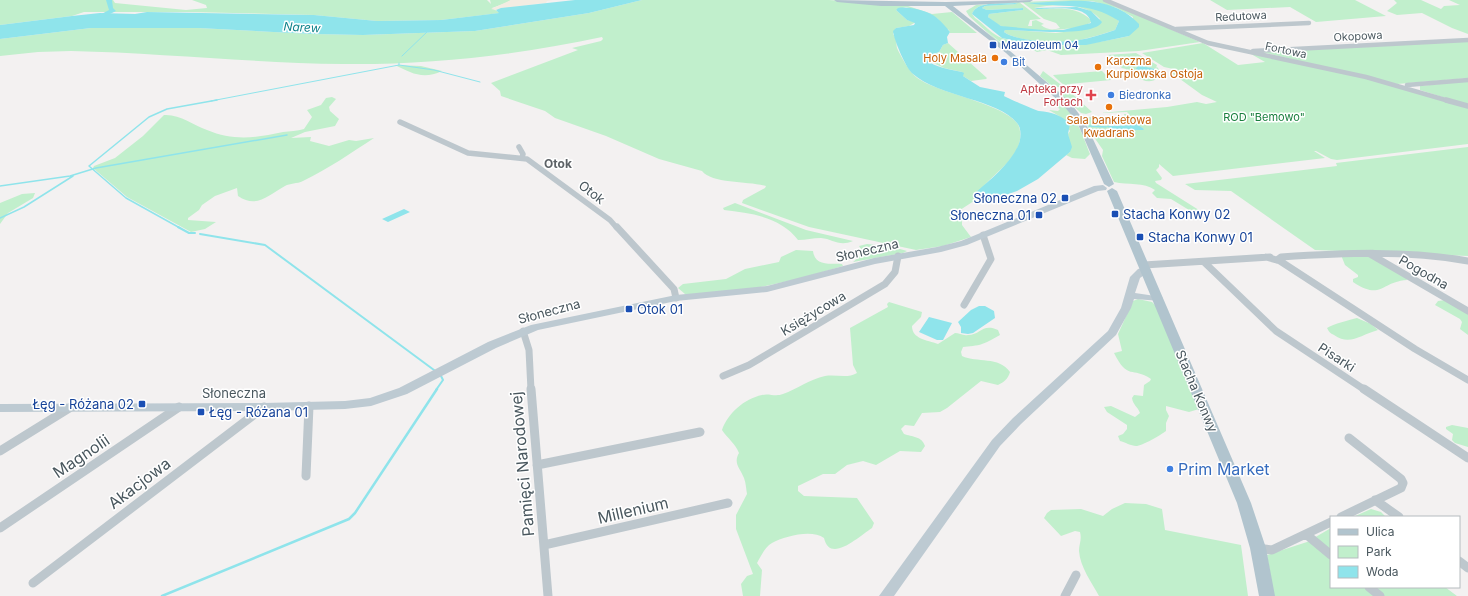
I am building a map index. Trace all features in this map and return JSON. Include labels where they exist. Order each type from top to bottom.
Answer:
[{"type":"main road","points":[[837,0],[900,4],[1030,0]]},
{"type":"main road","name":"Stacha Konwy","points":[[944,2],[963,15],[1052,90],[1073,110],[1084,128],[1108,188],[1145,268],[1237,485],[1258,548],[1267,596]]},
{"type":"main road","points":[[960,2],[963,15]]},
{"type":"street","name":"Fortowa","points":[[1105,0],[1208,43],[1358,75],[1468,106]]},
{"type":"street","name":"Redutowa","points":[[1173,29],[1309,23]]},
{"type":"street","name":"Okopowa","points":[[1250,52],[1258,50],[1468,40]]},
{"type":"street","points":[[1401,86],[1468,80]]},
{"type":"street","name":"Otok","points":[[400,122],[468,153],[527,159],[610,220],[674,289],[676,298]]},
{"type":"street","points":[[519,147],[524,154],[522,158]]},
{"type":"street","name":"Słoneczna","points":[[0,408],[264,407],[352,405],[371,402],[396,394],[481,350],[523,331],[608,310],[676,298],[758,290],[898,256],[954,246],[1097,188],[1108,188]]},
{"type":"street","points":[[964,305],[991,259],[983,235]]},
{"type":"street","points":[[886,596],[996,443],[1017,421],[1109,336],[1122,316],[1135,277],[1145,268],[1204,262],[1337,253],[1440,256],[1468,261]]},
{"type":"street","name":"Pogodna","points":[[1368,253],[1468,312]]},
{"type":"street","name":"Księżycowa","points":[[723,376],[749,365],[885,284],[896,274],[899,264],[898,256]]},
{"type":"street","points":[[1273,258],[1402,341],[1468,380]]},
{"type":"street","name":"Pisarki","points":[[1204,262],[1276,331],[1468,458]]},
{"type":"street","points":[[1130,295],[1158,298]]},
{"type":"street","name":"Pamięci Narodowej","points":[[523,331],[529,347],[548,596]]},
{"type":"street","points":[[306,476],[309,406]]},
{"type":"street","points":[[0,451],[71,407]]},
{"type":"street","name":"Magnolii","points":[[0,528],[179,407]]},
{"type":"street","name":"Akacjowa","points":[[32,582],[264,407]]},
{"type":"street","points":[[537,465],[700,432]]},
{"type":"street","points":[[1343,516],[1401,488],[1403,485],[1402,481],[1350,438]]},
{"type":"street","points":[[1375,500],[1398,516]]},
{"type":"street","name":"Millenium","points":[[544,546],[728,503]]},
{"type":"street","points":[[1258,548],[1272,550],[1307,535],[1330,523]]},
{"type":"street","points":[[1307,535],[1330,554]]},
{"type":"street","points":[[1460,562],[1468,568]]},
{"type":"street","points":[[1065,596],[1076,575]]},
{"type":"street","points":[[1370,588],[1380,596]]},
{"type":"green space","points":[[0,0],[113,0],[115,3],[186,10],[207,8],[206,5],[192,0],[487,0],[491,4],[490,0],[511,0],[492,8],[500,13],[441,20],[377,21],[314,15],[188,12],[84,12],[72,16],[0,25]]},
{"type":"green space","points":[[642,0],[829,0],[908,6],[932,14],[952,12],[977,33],[950,33],[938,19],[930,14],[906,7],[896,10],[907,20],[916,22],[909,26],[896,28],[893,34],[900,54],[916,77],[938,88],[1000,111],[1017,123],[1019,128],[1020,142],[1016,151],[1006,165],[985,184],[975,197],[977,199],[957,212],[962,220],[962,225],[971,237],[943,246],[916,250],[809,227],[742,203],[743,200],[766,186],[714,178],[702,171],[659,159],[606,136],[555,118],[545,111],[501,96],[500,91],[491,83],[578,50],[572,48],[601,41],[603,39],[602,37],[506,54],[408,63],[343,64],[275,62],[71,51],[38,52],[0,56],[0,39],[91,28],[198,28],[363,35],[475,31],[589,13]]},
{"type":"green space","points":[[1103,0],[1200,42],[1139,51],[1061,55],[1047,50],[1037,52],[1028,47],[1004,45],[985,30],[1003,45],[1000,44],[969,16],[966,11],[976,5],[987,4],[975,10],[972,14],[975,18],[998,36],[1017,42],[1065,45],[1097,42],[1129,36],[1133,17],[1117,8],[1092,1],[1029,3],[1090,4],[1103,9],[1119,21],[1115,30],[1080,40],[1062,42],[1029,40],[1004,32],[1005,30],[1012,30],[1056,33],[1086,29],[1100,19],[1094,13],[1087,10],[1078,7],[1060,5],[1034,8],[1073,10],[1080,12],[1092,21],[1086,25],[1076,28],[1034,30],[1009,28],[996,23],[988,17],[989,14],[1023,10],[1023,8],[987,10],[982,8],[985,6],[1017,4],[1002,3],[1019,2],[1041,19],[1030,20],[1028,26],[1032,26],[1032,21],[1036,20],[1044,24],[1041,25],[1048,29],[1060,28],[1056,23],[1044,19],[1022,2]]},
{"type":"green space","points":[[1210,0],[1355,0],[1386,16],[1316,22],[1290,7],[1227,10]]},
{"type":"green space","points":[[1394,0],[1421,0],[1441,9],[1444,6],[1460,5],[1449,0],[1468,0],[1468,34],[1422,13],[1397,15],[1387,11],[1397,3]]},
{"type":"green space","points":[[1468,41],[1468,78],[1397,84],[1257,51]]},
{"type":"green space","points":[[948,43],[987,78],[971,81],[963,76],[962,72],[944,68],[925,59],[939,52],[943,45]]},
{"type":"green space","name":"ROD \"Bemowo\"","points":[[1203,43],[1238,65],[1265,62],[1251,54],[1348,73],[1468,107],[1468,144],[1337,160],[1331,159],[1314,151],[1325,158],[1173,176],[1159,164],[1159,167],[1156,170],[1162,178],[1161,180],[1155,181],[1156,183],[1202,212],[1200,214],[1189,210],[1171,199],[1157,198],[1152,193],[1155,190],[1151,187],[1114,182],[1102,156],[1103,150],[1089,130],[1084,118],[1090,117],[1106,121],[1125,120],[1124,114],[1129,114],[1127,112],[1100,113],[1167,107],[1197,102],[1206,104],[1217,102],[1202,95],[1169,71],[1178,70],[1164,67],[1142,53]],"holes":[[[1133,124],[1144,129],[1113,130],[1109,125]]]},
{"type":"green space","points":[[1136,53],[1157,65],[1156,68],[1157,67],[1161,72],[1159,71],[1158,78],[1145,81],[1125,69],[1130,70],[1122,68],[1110,58],[1115,57],[1106,55]],"holes":[[[1137,65],[1155,69],[1155,72],[1149,73],[1154,77],[1148,79],[1140,77],[1133,71],[1140,72]]]},
{"type":"green space","points":[[395,65],[421,66],[442,71],[435,74],[423,75],[412,73]]},
{"type":"green space","points":[[1043,71],[1064,87],[1053,87],[1040,76]]},
{"type":"green space","points":[[1102,71],[1111,80],[1069,84],[1075,87],[1065,85],[1053,75]]},
{"type":"green space","points":[[1468,81],[1468,105],[1420,90],[1420,86]]},
{"type":"green space","points":[[1060,90],[1068,90],[1092,112],[1086,114],[1081,113],[1058,92]]},
{"type":"green space","points":[[332,97],[336,99],[329,107],[330,111],[339,119],[335,126],[305,132],[291,138],[311,137],[310,141],[329,146],[349,140],[356,141],[374,138],[339,161],[301,182],[287,185],[268,197],[257,201],[245,200],[238,196],[237,188],[215,196],[202,205],[199,210],[188,218],[188,220],[216,222],[205,229],[191,232],[127,197],[93,168],[94,166],[115,158],[143,136],[164,115],[176,116],[207,130],[226,136],[254,137],[304,129],[312,117],[307,110],[321,105],[326,98]]},
{"type":"green space","points":[[1052,101],[1066,107],[1076,122],[1090,154],[1085,159],[1072,158],[1066,155],[1070,152],[1068,134],[1070,131],[1059,116],[1049,110],[1058,111],[1060,109],[1048,102]]},
{"type":"green space","points":[[1468,147],[1468,256],[1315,250],[1231,191],[1195,190],[1185,184],[1337,166],[1336,163]]},
{"type":"green space","points":[[35,193],[33,198],[8,213],[0,224],[0,203],[22,194]]},
{"type":"green space","points":[[735,203],[806,230],[853,241],[848,243],[840,243],[821,238],[798,240],[791,232],[774,221],[755,215],[724,210],[723,208]]},
{"type":"green space","points":[[867,244],[893,247],[907,251],[853,262],[860,256],[859,253],[862,251],[859,246]]},
{"type":"green space","points":[[796,250],[813,251],[814,256],[820,262],[842,264],[843,266],[802,278],[751,289],[685,294],[678,288],[683,284],[726,279],[745,269],[779,262],[781,257]]},
{"type":"green space","points":[[1341,255],[1366,255],[1406,277],[1407,280],[1398,281],[1381,289],[1370,290],[1353,282],[1353,279],[1358,277],[1358,275],[1345,265]]},
{"type":"green space","points":[[1138,299],[1152,302],[1156,306],[1199,409],[1189,412],[1166,406],[1169,416],[1166,423],[1166,431],[1156,438],[1136,446],[1120,441],[1118,436],[1123,434],[1127,429],[1127,425],[1107,412],[1104,407],[1111,406],[1135,417],[1140,413],[1132,398],[1134,395],[1143,396],[1144,385],[1151,379],[1145,375],[1127,370],[1119,362],[1114,353],[1122,351],[1118,334],[1133,301]]},
{"type":"green space","points":[[1445,300],[1468,313],[1468,335],[1460,329],[1462,322],[1460,319],[1435,305],[1438,301]]},
{"type":"green space","points":[[889,302],[922,312],[921,317],[912,326],[915,334],[921,338],[938,344],[955,333],[966,335],[988,328],[998,330],[1000,335],[980,345],[963,347],[961,352],[962,356],[968,358],[1000,364],[1010,372],[1008,377],[998,385],[981,381],[947,408],[940,412],[922,413],[914,426],[905,425],[901,429],[904,434],[916,437],[924,443],[925,446],[921,452],[900,451],[876,465],[863,461],[847,465],[835,474],[823,474],[798,486],[798,491],[804,496],[857,498],[874,523],[872,528],[852,542],[838,549],[832,549],[827,545],[824,538],[813,534],[798,534],[772,543],[765,549],[757,563],[762,570],[760,596],[743,596],[741,584],[747,576],[753,574],[736,529],[736,515],[747,494],[745,480],[737,463],[739,453],[736,446],[722,430],[728,418],[743,403],[755,397],[783,394],[814,379],[825,376],[849,376],[857,373],[853,365],[850,328],[888,307],[887,304]]},
{"type":"green space","points":[[1357,318],[1371,324],[1378,330],[1350,340],[1345,340],[1332,334],[1327,328],[1337,324]]},
{"type":"green space","points":[[1452,425],[1468,428],[1468,447],[1455,443],[1452,440],[1453,434],[1446,429],[1446,427]]},
{"type":"green space","points":[[1125,503],[1146,504],[1162,509],[1165,530],[1241,545],[1248,596],[1099,596],[1087,575],[1080,557],[1080,532],[1075,531],[1061,536],[1044,518],[1051,510],[1081,509],[1103,516],[1112,509]]},
{"type":"green space","points":[[1371,509],[1381,512],[1385,516],[1355,516]]},
{"type":"green space","points":[[1330,529],[1330,588],[1446,588],[1457,596],[1274,596],[1267,555],[1307,542]]},
{"type":"sand","points":[[511,0],[553,0],[547,1],[546,3],[549,3],[496,10],[491,9]]},
{"type":"water","name":"Narew","points":[[575,0],[642,0],[589,13],[475,31],[363,35],[198,28],[91,28],[0,39],[0,25],[100,13],[135,14],[147,12],[314,15],[377,21],[441,20],[499,13],[496,10],[501,8]]},
{"type":"water","points":[[1088,1],[1115,8],[1132,17],[1139,24],[1139,27],[1129,36],[1086,45],[1034,45],[1002,38],[972,14],[979,7],[985,5],[1015,3],[1018,4],[985,6],[982,8],[987,10],[1023,8],[1023,10],[989,14],[988,17],[1001,26],[1043,30],[1063,30],[1091,23],[1083,12],[1076,10],[1068,8],[1034,8],[1077,7],[1091,11],[1102,22],[1096,27],[1087,30],[1045,32],[1005,30],[1004,32],[1029,40],[1071,41],[1088,38],[1115,30],[1119,21],[1096,10],[1075,6],[1028,3]]},
{"type":"water","points":[[898,8],[913,8],[929,13],[939,20],[950,32],[947,37],[948,43],[943,45],[939,52],[925,57],[925,59],[938,66],[964,73],[963,76],[980,87],[1005,92],[1004,96],[1016,102],[1037,110],[1060,116],[1070,124],[1068,134],[1072,147],[1070,152],[1038,179],[1017,191],[988,201],[977,199],[975,193],[999,172],[1014,153],[1019,143],[1019,125],[1008,115],[996,108],[938,88],[924,82],[913,74],[901,54],[893,31],[896,28],[914,25],[915,23],[907,20],[896,10]]},
{"type":"water","points":[[1138,65],[1155,69],[1156,72],[1149,73],[1154,78],[1143,78],[1135,71]]},
{"type":"water","points":[[1132,121],[1144,129],[1113,130],[1106,126],[1132,125]]},
{"type":"water","points":[[404,209],[410,212],[388,222],[382,219]]},
{"type":"water","points":[[979,306],[985,306],[994,311],[995,318],[973,333],[961,333],[961,327],[958,322],[971,310]]},
{"type":"water","points":[[929,317],[952,323],[943,340],[937,340],[919,332]]},
{"type":"waterway","points":[[96,19],[113,11],[110,8],[111,5],[109,0]]},
{"type":"waterway","points":[[402,56],[427,32]]},
{"type":"waterway","points":[[211,101],[399,65]]},
{"type":"waterway","points":[[399,65],[434,70],[480,82]]},
{"type":"waterway","points":[[93,169],[89,166],[149,117],[167,109],[217,100]]},
{"type":"waterway","points":[[1070,124],[1077,125]]},
{"type":"waterway","points":[[1089,126],[1106,127]]},
{"type":"waterway","points":[[93,169],[287,135]]},
{"type":"waterway","points":[[0,186],[70,176],[93,169]]},
{"type":"waterway","points":[[93,169],[126,198],[180,228]]},
{"type":"waterway","points":[[0,218],[24,207],[73,176]]},
{"type":"waterway","points":[[178,227],[189,233],[195,233]]},
{"type":"waterway","points":[[200,234],[265,245],[434,370]]},
{"type":"waterway","points":[[436,390],[443,380],[441,376]]},
{"type":"waterway","points":[[162,596],[349,519],[355,513],[437,389]]},
{"type":"place","name":"Mauzoleum 04","points":[[993,45]]},
{"type":"place","name":"Holy Masala","points":[[995,58]]},
{"type":"place","name":"Bit","points":[[1004,62]]},
{"type":"place","name":"Karczma Kurpiowska Ostoja","points":[[1098,67]]},
{"type":"place","name":"Apteka przy Fortach","points":[[1091,95]]},
{"type":"place","name":"Biedronka","points":[[1111,95]]},
{"type":"place","name":"Sala bankietowa Kwadrans","points":[[1109,107]]},
{"type":"place","name":"Słoneczna 02","points":[[1065,198]]},
{"type":"place","name":"Stacha Konwy 02","points":[[1115,214]]},
{"type":"place","name":"Słoneczna 01","points":[[1039,215]]},
{"type":"place","name":"Stacha Konwy 01","points":[[1140,237]]},
{"type":"place","name":"Otok 01","points":[[629,309]]},
{"type":"place","name":"Łęg - Różana 02","points":[[142,404]]},
{"type":"place","name":"Łęg - Różana 01","points":[[201,412]]},
{"type":"place","name":"Prim Market","points":[[1170,469]]},
{"type":"district","name":"Otok","points":[[558,163]]}]
